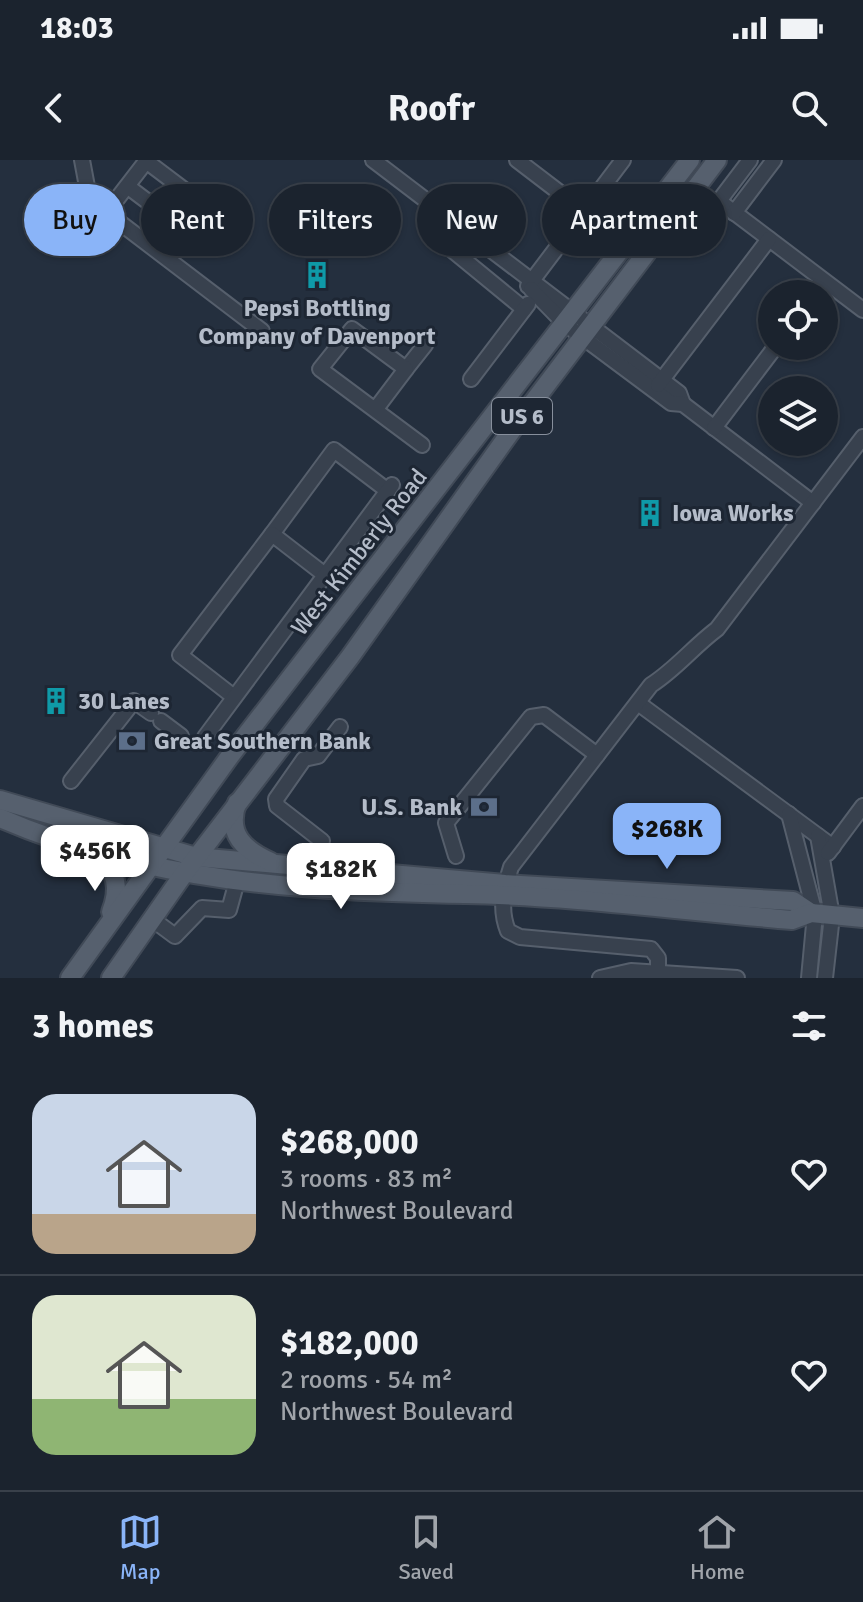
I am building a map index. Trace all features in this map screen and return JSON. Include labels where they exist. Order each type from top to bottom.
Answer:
[{"type":"main road","name":"West Kimberly Road","points":[[70,978],[146,867],[690,160]]},
{"type":"main road","name":"West Kimberly Road","points":[[111,978],[196,857],[350,657],[504,440],[717,160]]},
{"type":"main road","points":[[0,800],[196,857],[792,920],[819,914],[863,918]]},
{"type":"main road","points":[[238,802],[233,819],[241,844],[284,868]]},
{"type":"main road","points":[[0,818],[146,867],[183,875],[360,891],[504,891]]},
{"type":"main road","points":[[95,851],[108,863],[116,882],[114,905],[103,930]]},
{"type":"street","points":[[82,160],[86,184]]},
{"type":"street","points":[[373,160],[507,262],[587,332],[658,385],[671,403],[683,404],[813,503]]},
{"type":"street","points":[[517,160],[548,184]]},
{"type":"street","points":[[605,184],[623,160]]},
{"type":"street","points":[[750,160],[719,201],[769,239],[813,280]]},
{"type":"street","points":[[734,213],[774,160]]},
{"type":"street","points":[[125,189],[127,186],[144,164],[150,164],[195,198],[195,204],[181,223],[176,223],[127,186]]},
{"type":"street","points":[[125,226],[262,331]]},
{"type":"street","points":[[658,385],[769,239]]},
{"type":"street","points":[[459,256],[524,309]]},
{"type":"street","points":[[471,379],[524,309],[534,287],[555,256]]},
{"type":"street","points":[[838,297],[863,310]]},
{"type":"street","points":[[406,369],[352,329],[320,369],[422,445]]},
{"type":"street","points":[[375,410],[425,345]]},
{"type":"street","points":[[714,428],[765,360]]},
{"type":"street","points":[[658,975],[658,958],[651,949],[638,945],[520,937],[508,931],[503,920],[504,891],[518,856],[638,703],[687,651],[717,629],[863,437]]},
{"type":"street","points":[[205,737],[390,488],[334,450],[180,655],[234,697]]},
{"type":"street","points":[[272,534],[325,575]]},
{"type":"street","points":[[71,781],[134,701],[181,736]]},
{"type":"street","points":[[638,703],[833,847]]},
{"type":"street","points":[[456,856],[446,823],[531,717],[544,715],[597,755]]},
{"type":"street","points":[[322,841],[277,806],[276,799],[304,759],[318,756],[340,727]]},
{"type":"street","points":[[823,860],[863,806]]},
{"type":"street","points":[[789,814],[819,914],[825,978]]},
{"type":"street","points":[[809,978],[823,860],[818,836]]},
{"type":"street","points":[[152,919],[175,936],[202,908],[229,910],[237,881]]},
{"type":"street","points":[[600,978],[620,972],[737,978]]},
{"type":"place","name":"Pepsi Bottling Company of Davenport","points":[[317,275]]},
{"type":"place","name":"Iowa Works","points":[[650,513]]},
{"type":"place","name":"30 Lanes","points":[[56,701]]},
{"type":"place","name":"Great Southern Bank","points":[[132,741]]},
{"type":"place","name":"U.S. Bank","points":[[484,807]]}]
